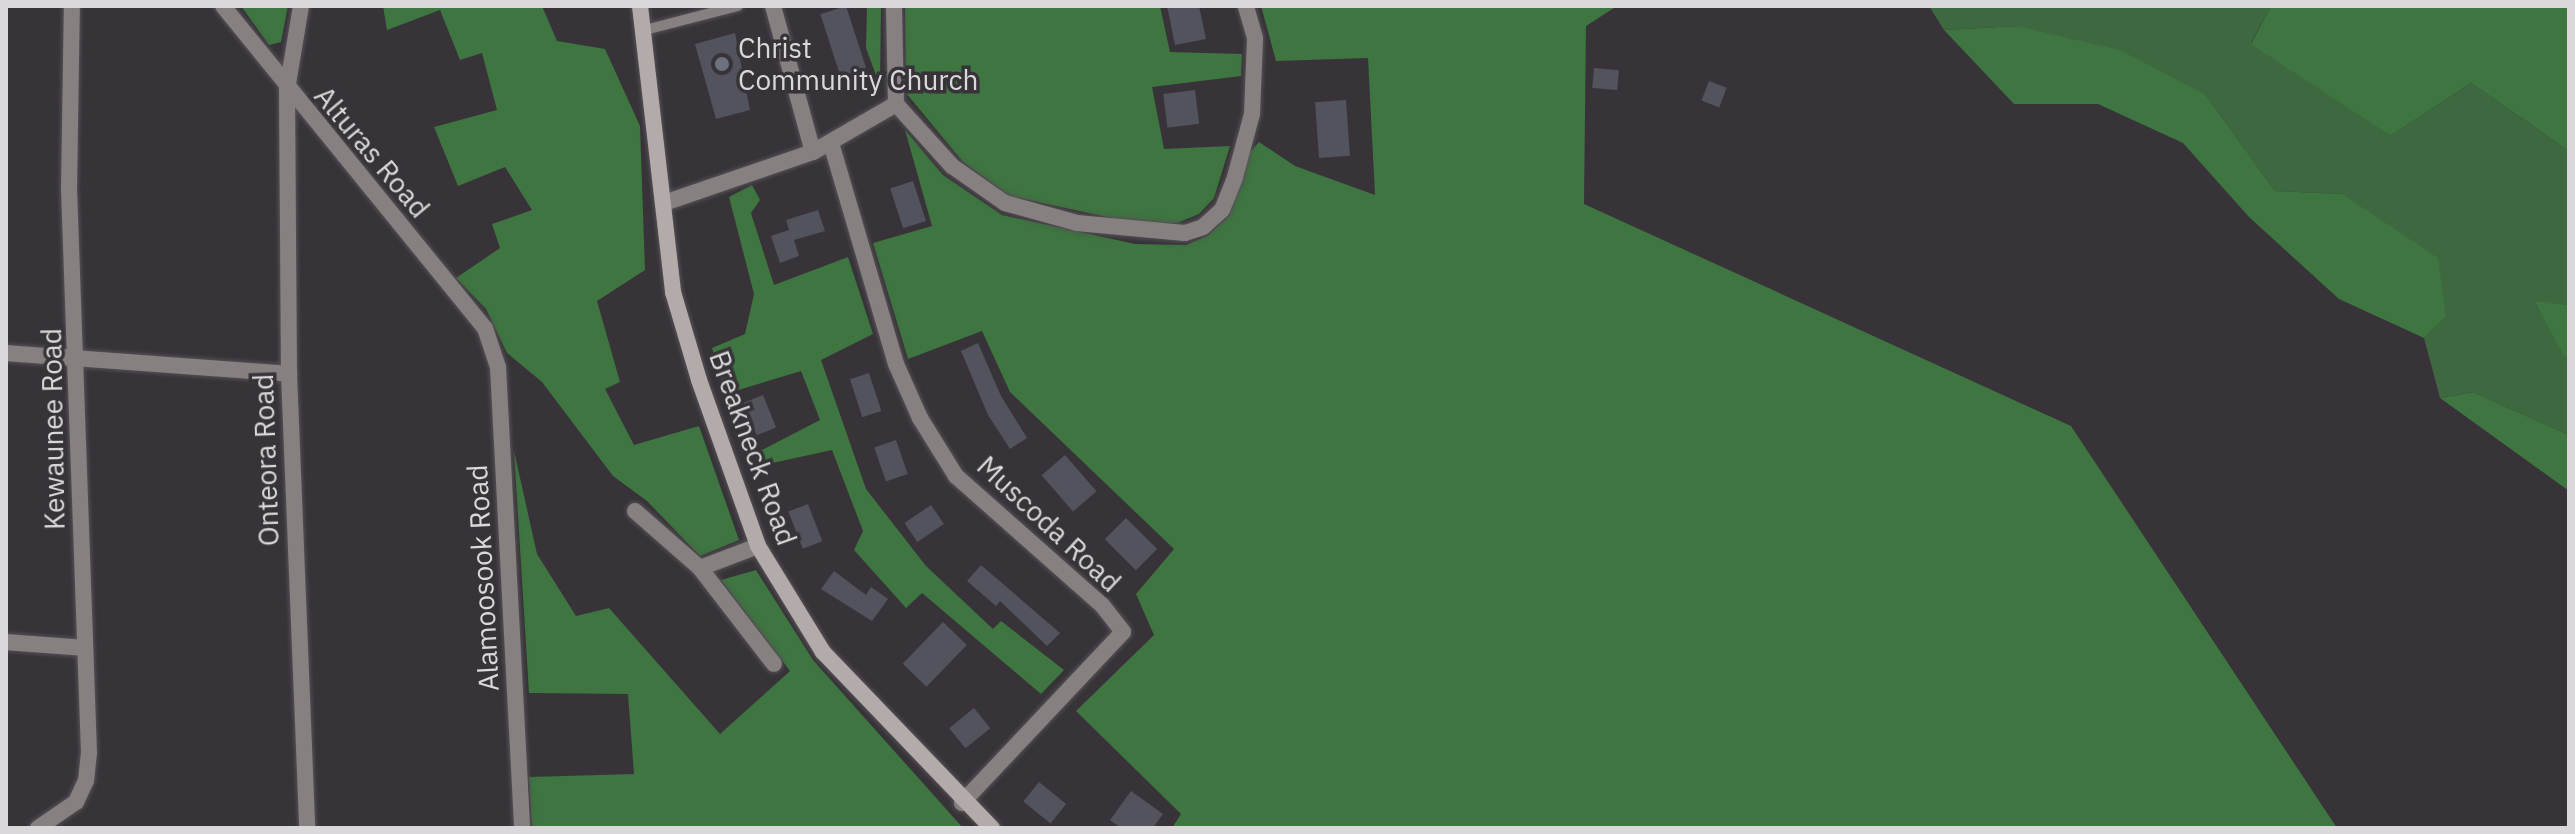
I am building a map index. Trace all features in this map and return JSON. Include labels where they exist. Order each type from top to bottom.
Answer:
[{"type":"street","name":"Kewaunee Road","points":[[38,828],[76,802],[86,781],[78,355],[69,189],[72,6]]},
{"type":"street","name":"Alturas Road","points":[[223,6],[287,90],[485,328]]},
{"type":"street","name":"Onteora Road","points":[[301,6],[287,90],[289,374],[307,828]]},
{"type":"street","name":"Breakneck Road","points":[[640,6],[673,292],[699,380],[758,546],[823,652],[962,803],[992,828]]},
{"type":"street","points":[[773,6],[813,152]]},
{"type":"street","points":[[894,6],[896,104],[952,166],[1005,203],[1077,223],[1185,233],[1222,210],[1242,152],[1252,114],[1255,38],[1246,6]]},
{"type":"street","points":[[664,203],[813,152],[896,104]]},
{"type":"street","name":"Muscoda Road","points":[[831,143],[896,364],[920,418],[956,476],[1102,605],[1123,632],[962,803]]},
{"type":"street","name":"Alamoosook Road","points":[[485,328],[498,367],[522,828]]},
{"type":"street","points":[[6,353],[78,355],[289,374]]},
{"type":"street","points":[[635,511],[700,568],[774,664]]},
{"type":"street","points":[[700,568],[758,546]]},
{"type":"street","points":[[6,642],[85,648]]},
{"type":"lane","points":[[645,30],[738,6]]},
{"type":"green space","points":[[241,6],[288,6],[281,42],[269,45]]},
{"type":"green space","points":[[383,6],[542,6],[557,41],[605,49],[640,126],[645,270],[597,301],[620,382],[605,389],[634,445],[699,426],[739,540],[700,556],[647,501],[613,476],[542,382],[507,353],[486,309],[456,278],[500,248],[492,224],[532,210],[505,167],[458,186],[434,127],[497,110],[482,53],[460,60],[440,10],[387,30]]},
{"type":"green space","points":[[867,6],[881,6],[880,86],[866,48]]},
{"type":"green space","points":[[905,6],[1160,6],[1170,52],[1242,54],[1241,76],[1152,87],[1164,149],[1230,146],[1214,198],[1199,214],[1177,223],[1135,223],[1010,196],[963,162],[906,93]]},
{"type":"green space","points":[[1261,6],[1617,6],[1586,26],[1584,204],[2071,426],[2337,828],[1172,828],[1181,814],[1076,711],[1154,635],[1136,594],[1174,549],[1010,392],[982,331],[908,359],[873,243],[932,226],[905,130],[943,175],[1002,215],[1135,244],[1186,245],[1207,236],[1229,216],[1250,152],[1259,142],[1295,166],[1375,195],[1368,58],[1276,61]]},
{"type":"green space","points":[[1929,6],[2271,6],[2251,43],[2390,136],[2471,83],[2569,151],[2569,305],[2534,302],[2569,358],[2569,435],[2473,392],[2440,398],[2424,338],[2446,317],[2342,194],[2275,191],[2206,95],[2017,26],[1944,30]]},
{"type":"green space","points":[[2271,6],[2569,6],[2569,151],[2471,83],[2390,136],[2251,44]]},
{"type":"green space","points":[[2017,26],[2120,50],[2206,95],[2275,191],[2342,194],[2438,258],[2446,317],[2424,338],[2339,299],[2249,217],[2183,143],[2098,104],[2014,104],[1944,30]]},
{"type":"green space","points":[[752,185],[760,200],[751,213],[774,285],[848,257],[873,334],[821,360],[866,489],[926,566],[993,629],[1001,621],[1064,670],[1041,694],[922,593],[906,608],[854,550],[863,531],[832,450],[759,466],[754,454],[820,420],[801,371],[725,394],[712,348],[745,334],[754,294],[729,197]]},
{"type":"green space","points":[[2534,301],[2569,305],[2569,358],[2564,356]]},
{"type":"green space","points":[[2473,392],[2569,435],[2569,491],[2440,398]]},
{"type":"green space","points":[[514,451],[537,554],[576,616],[609,608],[720,734],[790,671],[721,580],[756,570],[813,660],[963,828],[532,828],[529,777],[634,774],[628,694],[529,693]]},
{"type":"building","points":[[846,6],[869,75],[843,84],[820,14]]},
{"type":"building","points":[[1167,6],[1199,6],[1206,39],[1175,45]]},
{"type":"building","name":"Christ Community Church","points":[[735,33],[750,110],[716,119],[695,44]]},
{"type":"building","points":[[1594,68],[1619,70],[1617,90],[1592,88]]},
{"type":"building","points":[[1709,81],[1727,88],[1719,107],[1701,101]]},
{"type":"building","points":[[1195,90],[1199,124],[1167,128],[1163,94]]},
{"type":"building","points":[[1346,100],[1350,156],[1319,158],[1315,102]]},
{"type":"building","points":[[913,181],[926,221],[903,228],[890,188]]},
{"type":"building","points":[[818,210],[825,231],[794,240],[799,256],[780,263],[771,236],[789,230],[786,220]]},
{"type":"building","points":[[978,343],[1001,396],[1027,438],[1010,449],[988,415],[961,351]]},
{"type":"building","points":[[869,373],[881,411],[862,417],[850,379]]},
{"type":"building","points":[[763,395],[776,427],[757,435],[744,403]]},
{"type":"building","points":[[896,440],[908,474],[886,482],[874,447]]},
{"type":"building","points":[[1065,455],[1096,491],[1073,512],[1042,475]]},
{"type":"building","points":[[808,504],[822,541],[803,549],[788,512]]},
{"type":"building","points":[[931,505],[944,524],[917,542],[904,523]]},
{"type":"building","points":[[1126,518],[1157,549],[1136,570],[1105,539]]},
{"type":"building","points":[[981,565],[1060,633],[1047,646],[1000,601],[996,606],[967,581]]},
{"type":"building","points":[[834,571],[866,595],[871,587],[888,599],[872,621],[821,589]]},
{"type":"building","points":[[943,622],[967,645],[926,687],[903,664]]},
{"type":"building","points":[[974,708],[990,728],[965,748],[949,728]]},
{"type":"building","points":[[1039,782],[1066,804],[1050,823],[1023,801]]},
{"type":"building","points":[[1131,791],[1163,814],[1153,828],[1121,828],[1110,820]]},
{"type":"place","name":"Christ Community Church","points":[[722,64]]}]
